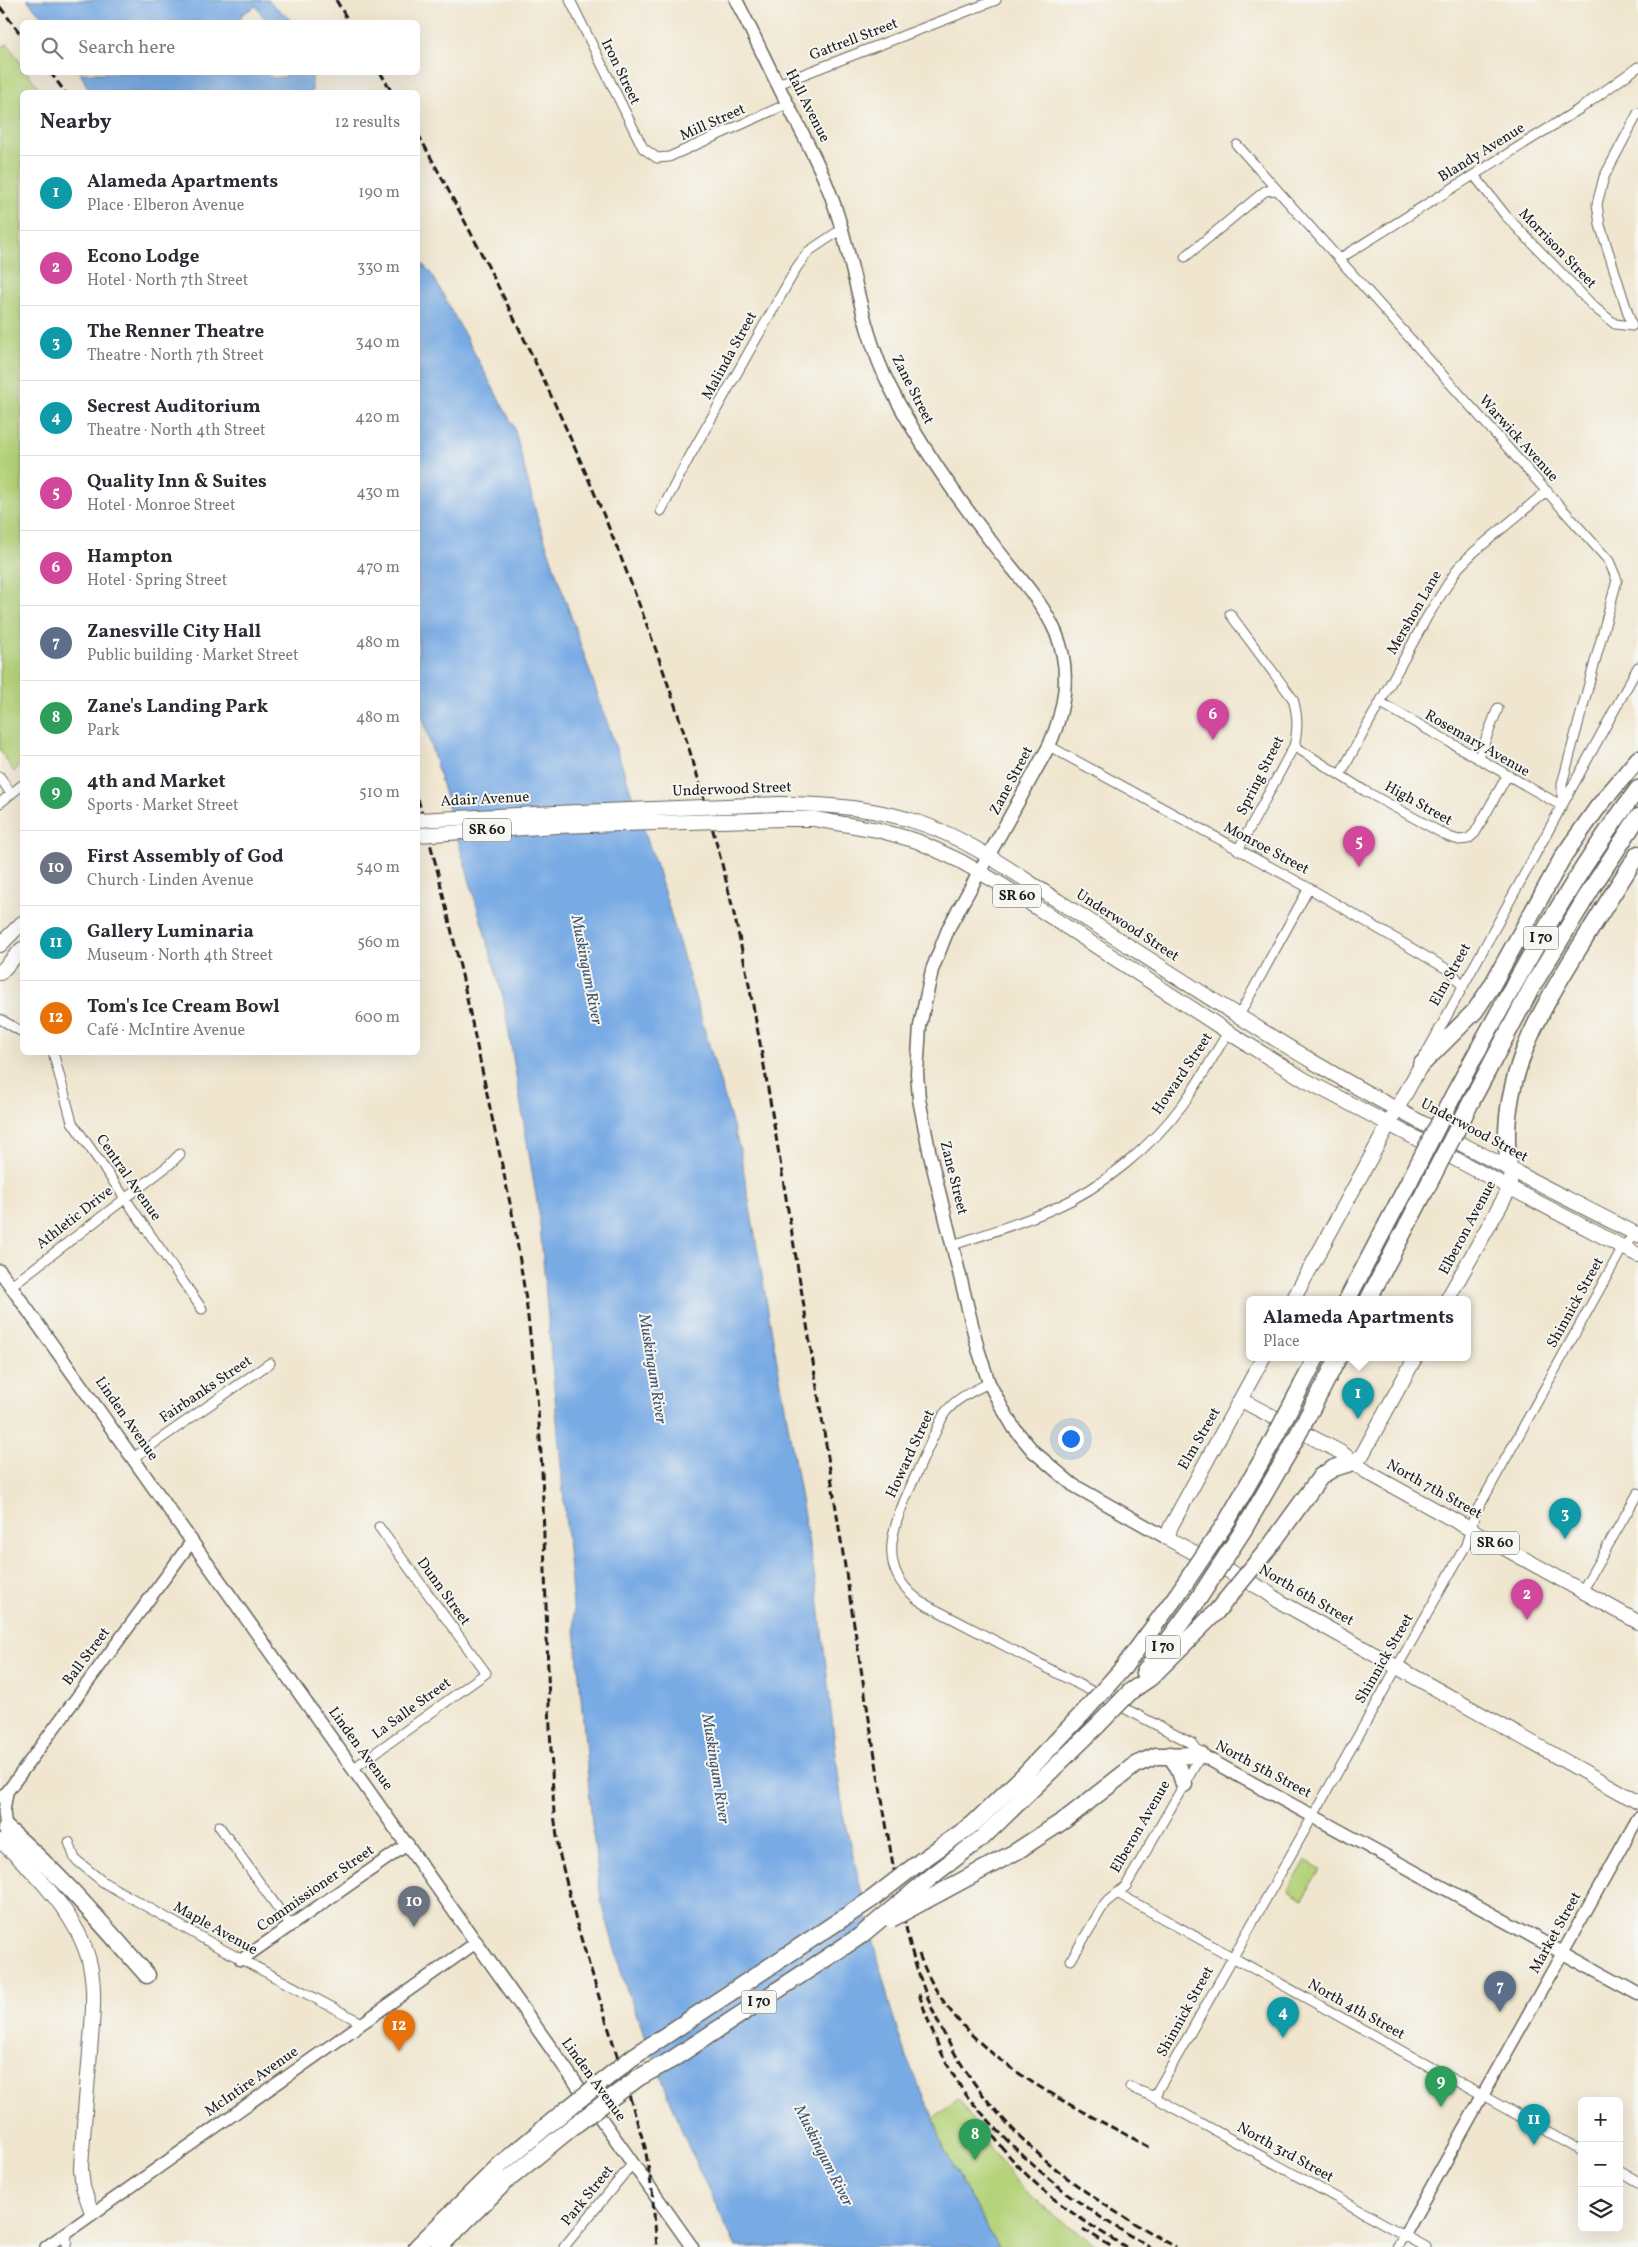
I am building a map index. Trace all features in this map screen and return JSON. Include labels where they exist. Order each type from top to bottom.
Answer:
[{"type":"highway","points":[[1421,1065],[1475,1011],[1491,987],[1564,855],[1598,807],[1638,759]]},
{"type":"highway","name":"I 70","points":[[1348,1296],[1518,977],[1567,893],[1638,789]]},
{"type":"highway","name":"I 70","points":[[1370,1296],[1533,986],[1592,886],[1638,817]]},
{"type":"highway","points":[[1509,1168],[1506,1142],[1508,1110],[1514,1081],[1528,1039],[1546,1002],[1638,854]]},
{"type":"highway","name":"I 70","points":[[417,2247],[501,2164],[633,2057],[872,1899],[973,1824],[1024,1775],[1123,1668],[1177,1595],[1227,1521],[1270,1446],[1314,1361]]},
{"type":"highway","name":"I 70","points":[[438,2247],[504,2183],[576,2124],[638,2078],[671,2060],[860,1936],[983,1837],[1098,1725],[1131,1691],[1195,1604],[1244,1530],[1287,1455],[1336,1361]]},
{"type":"highway","points":[[1131,1691],[1150,1678],[1216,1612],[1271,1545],[1310,1488],[1321,1476],[1334,1468],[1353,1462]]},
{"type":"highway","points":[[1170,1755],[1178,1768],[1184,1784]]},
{"type":"highway","points":[[860,1936],[1025,1846],[1066,1819],[1135,1765],[1156,1756],[1201,1755]]},
{"type":"highway","points":[[2,1831],[36,1853],[148,1975]]},
{"type":"main road","name":"Hall Avenue","points":[[736,0],[828,188],[842,229]]},
{"type":"main road","name":"Zane Street","points":[[842,229],[870,340],[889,386],[914,430],[956,496],[1035,597],[1056,631],[1064,662],[1066,686],[1062,711],[1049,746],[949,927],[932,970],[925,994],[917,1049],[917,1073],[923,1126],[978,1349],[989,1383]]},
{"type":"main road","name":"Underwood Street","points":[[556,819],[779,804],[841,805],[899,817],[951,836],[989,857],[1238,1017],[1396,1108],[1637,1233]]},
{"type":"main road","name":"Underwood Street","points":[[556,819],[814,819],[878,830],[941,851],[980,872],[1305,1080],[1638,1255]]},
{"type":"main road","name":"Adair Avenue","points":[[420,820],[556,819]]},
{"type":"main road","name":"Adair Avenue","points":[[420,835],[556,819]]},
{"type":"main road","points":[[0,945],[20,925]]},
{"type":"main road","points":[[0,973],[20,951]]},
{"type":"main road","name":"Elm Street","points":[[1296,1296],[1396,1108],[1421,1065]]},
{"type":"main road","name":"Elberon Avenue","points":[[1449,1296],[1510,1188],[1509,1168]]},
{"type":"main road","name":"Linden Avenue","points":[[0,1271],[692,2247]]},
{"type":"main road","name":"Elm Street","points":[[1167,1538],[1171,1526],[1261,1361]]},
{"type":"main road","points":[[1353,1462],[1362,1455],[1413,1361]]},
{"type":"main road","name":"North 6th Street","points":[[989,1383],[1014,1428],[1033,1451],[1073,1485],[1264,1590],[1278,1601],[1638,1802]]},
{"type":"main road","name":"North 7th Street","points":[[1241,1400],[1342,1453],[1374,1476],[1638,1622]]},
{"type":"main road","name":"North 5th Street","points":[[1201,1755],[1563,1951],[1638,1994]]},
{"type":"main road","points":[[2,1831],[57,1900],[73,1925],[90,1965],[92,2024],[81,2169],[83,2187],[92,2213]]},
{"type":"street","name":"Iron Street","points":[[570,0],[634,131],[648,154]]},
{"type":"street","name":"Gattrell Street","points":[[778,84],[996,0]]},
{"type":"street","name":"Blandy Avenue","points":[[1339,259],[1580,108],[1638,67]]},
{"type":"street","name":"Mill Street","points":[[648,154],[658,158],[669,157],[787,104]]},
{"type":"street","name":"Morrison Street","points":[[1474,175],[1506,216],[1594,307],[1616,324],[1632,326],[1600,225],[1597,204],[1604,177],[1638,113]]},
{"type":"street","name":"Warwick Avenue","points":[[1237,146],[1609,561],[1617,580],[1562,784],[1562,806]]},
{"type":"street","points":[[1185,257],[1266,191],[1276,190]]},
{"type":"street","name":"Malinda Street","points":[[661,511],[694,448],[797,267],[809,251],[842,229]]},
{"type":"street","name":"Mershon Lane","points":[[1340,775],[1427,617],[1458,568],[1474,552],[1547,491]]},
{"type":"street","name":"Spring Street","points":[[1230,614],[1294,699],[1298,715],[1294,746],[1238,850]]},
{"type":"street","name":"Elm Street","points":[[1421,1065],[1638,667]]},
{"type":"street","name":"Rosemary Avenue","points":[[1380,703],[1562,806]]},
{"type":"street","points":[[1478,759],[1498,708]]},
{"type":"street","name":"Monroe Street","points":[[1049,746],[1309,888],[1452,972],[1463,987]]},
{"type":"street","name":"High Street","points":[[1294,746],[1340,775],[1440,832],[1459,840],[1468,838],[1475,833],[1507,776]]},
{"type":"street","points":[[0,777],[11,794]]},
{"type":"street","points":[[0,803],[20,787]]},
{"type":"street","points":[[1238,1017],[1309,888]]},
{"type":"street","points":[[0,1019],[20,1031]]},
{"type":"street","name":"Howard Street","points":[[952,1245],[1054,1208],[1080,1195],[1116,1171],[1153,1138],[1182,1105],[1228,1032]]},
{"type":"street","name":"Central Avenue","points":[[54,1055],[72,1122],[202,1310]]},
{"type":"street","name":"Athletic Drive","points":[[11,1286],[180,1154]]},
{"type":"street","name":"Shinnick Street","points":[[1154,2097],[1466,1545],[1475,1514],[1623,1247],[1637,1233]]},
{"type":"street","name":"Fairbanks Street","points":[[133,1458],[270,1363]]},
{"type":"street","name":"Howard Street","points":[[892,1558],[890,1542],[894,1524],[944,1414],[951,1404],[962,1396],[989,1383]]},
{"type":"street","points":[[1582,1592],[1638,1492]]},
{"type":"street","name":"Dunn Street","points":[[379,1527],[486,1673]]},
{"type":"street","name":"Ball Street","points":[[2,1831],[3,1794],[192,1541]]},
{"type":"street","name":"North 5th Street","points":[[892,1558],[904,1586],[915,1597],[938,1611],[1188,1741],[1193,1744],[1201,1755]]},
{"type":"street","name":"La Salle Street","points":[[354,1768],[486,1673]]},
{"type":"street","name":"Elberon Avenue","points":[[1071,1960],[1105,1903],[1126,1886],[1201,1755]]},
{"type":"street","name":"Market Street","points":[[1397,2247],[1638,1818]]},
{"type":"street","points":[[219,1826],[290,1926]]},
{"type":"street","name":"Maple Avenue","points":[[69,1842],[75,1859],[103,1882],[241,1960],[362,2024]]},
{"type":"street","name":"Commissioner Street","points":[[241,1960],[408,1844]]},
{"type":"street","name":"North 4th Street","points":[[1117,1893],[1578,2149]]},
{"type":"street","name":"McIntire Avenue","points":[[46,2247],[477,1942]]},
{"type":"street","name":"North 3rd Street","points":[[1130,2087],[1154,2097],[1426,2247]]},
{"type":"street","name":"Park Street","points":[[564,2247],[633,2163]]},
{"type":"street","points":[[1623,2173],[1638,2182]]},
{"type":"street","points":[[66,2247],[67,2232]]},
{"type":"green space","points":[[8,44],[20,62],[20,75],[29,75],[41,90],[20,90],[20,764],[14,772],[0,750],[0,47]]},
{"type":"green space","points":[[1305,1860],[1321,1869],[1303,1899],[1288,1890]]},
{"type":"green space","points":[[958,2098],[996,2156],[1020,2185],[1053,2215],[1102,2247],[998,2247],[943,2147],[934,2119]]},
{"type":"water","points":[[27,0],[268,0],[291,20],[266,20],[256,6],[242,14],[240,20],[45,20]]},
{"type":"water","points":[[81,75],[266,75],[273,78],[287,75],[312,75],[312,90],[89,90]]},
{"type":"water","name":"Muskingum River","points":[[420,261],[433,276],[514,427],[537,517],[658,871],[740,1150],[818,1596],[843,1815],[889,2003],[906,2057],[934,2119],[943,2147],[998,2247],[736,2247],[691,2153],[625,1985],[601,1900],[592,1824],[539,1214],[503,997],[420,708]]},
{"type":"railway","points":[[336,0],[348,20]]},
{"type":"railway","points":[[0,7],[20,33]]},
{"type":"railway","points":[[52,75],[64,90]]},
{"type":"railway","points":[[382,75],[391,90]]},
{"type":"railway","points":[[420,138],[506,301],[547,386],[585,472],[655,647],[685,736],[712,827],[736,922],[764,1066],[893,1865],[917,1969],[936,2017],[959,2060],[986,2099],[1018,2134],[1052,2166],[1091,2195],[1132,2222],[1176,2247]]},
{"type":"railway","points":[[420,806],[462,975],[514,1222],[526,1300],[537,1395],[542,1469],[549,1706],[554,1814],[559,1852],[577,1925],[645,2147],[652,2191],[657,2247]]},
{"type":"railway","points":[[919,1954],[936,1990],[958,2021],[985,2048],[1049,2092],[1151,2148]]},
{"type":"railway","points":[[919,1994],[945,2060],[964,2092],[982,2113],[1009,2142],[1065,2192],[1106,2221],[1150,2247]]},
{"type":"railway","points":[[986,2126],[1016,2164],[1049,2195],[1126,2247]]},
{"type":"railway","points":[[1083,2229],[1112,2247]]},
{"type":"place","name":"Hampton","points":[[1213,740]]},
{"type":"place","name":"Quality Inn & Suites","points":[[1359,867]]},
{"type":"place","name":"Alameda Apartments","points":[[1358,1419]]},
{"type":"place","name":"The Renner Theatre","points":[[1565,1539]]},
{"type":"place","name":"Econo Lodge","points":[[1527,1620]]},
{"type":"place","name":"First Assembly of God","points":[[414,1927]]},
{"type":"place","name":"Zanesville City Hall","points":[[1500,2012]]},
{"type":"place","name":"Secrest Auditorium","points":[[1283,2038]]},
{"type":"place","name":"Tom's Ice Cream Bowl","points":[[399,2051]]},
{"type":"place","name":"4th and Market","points":[[1441,2107]]},
{"type":"place","name":"Gallery Luminaria","points":[[1534,2145]]},
{"type":"place","name":"Zane's Landing Park","points":[[975,2160]]}]
